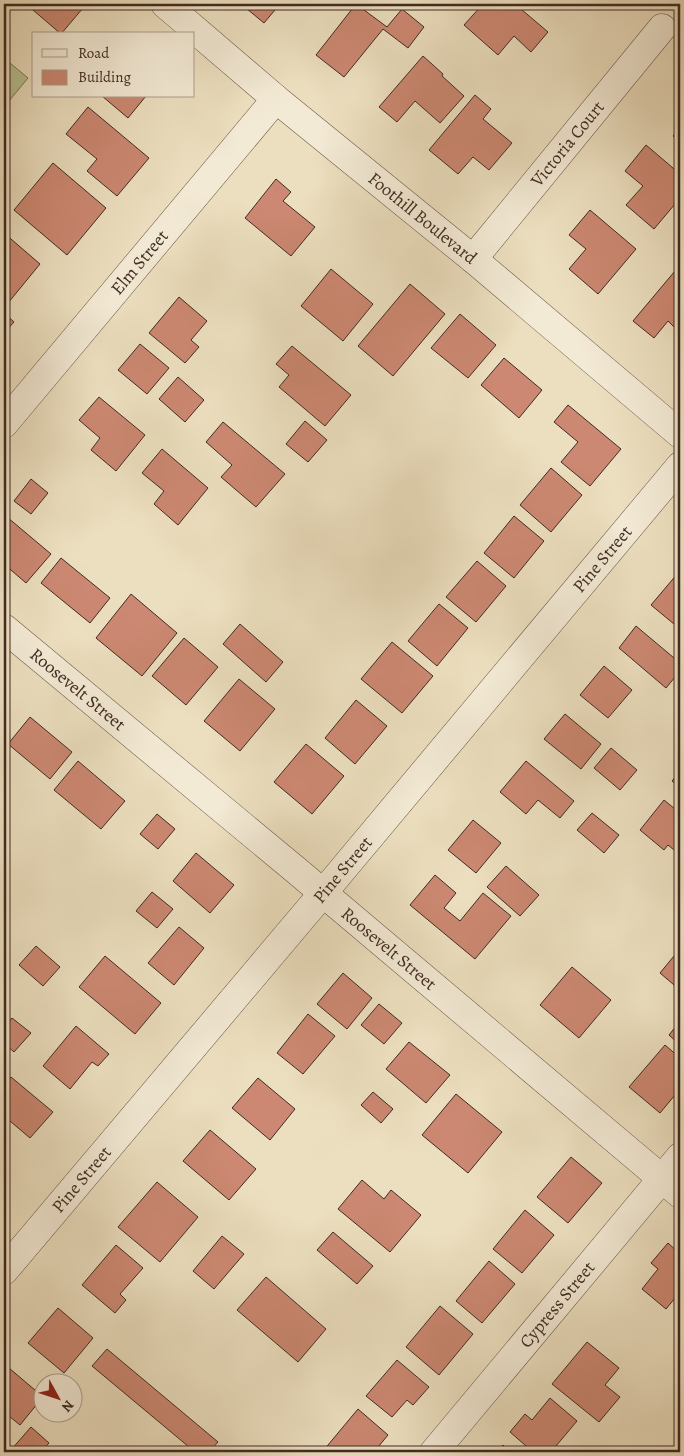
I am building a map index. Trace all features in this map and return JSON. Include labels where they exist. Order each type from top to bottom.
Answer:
[{"type":"street","name":"Foothill Boulevard","points":[[167,4],[276,99],[473,259],[680,434]]},
{"type":"street","name":"Victoria Court","points":[[473,259],[662,28]]},
{"type":"street","name":"Elm Street","points":[[4,424],[276,99]]},
{"type":"street","name":"Pine Street","points":[[4,1271],[323,894],[680,466]]},
{"type":"street","name":"Roosevelt Street","points":[[4,628],[671,1186]]},
{"type":"street","name":"Cypress Street","points":[[434,1452],[671,1186],[680,1157]]},
{"type":"green space","points":[[4,58],[28,78],[4,107]]},
{"type":"building","points":[[26,4],[78,4],[83,8],[63,32],[59,32]]},
{"type":"building","points":[[241,4],[280,4],[264,23]]},
{"type":"building","points":[[356,4],[387,27],[402,9],[424,27],[408,48],[383,29],[344,77],[316,55]]},
{"type":"building","points":[[483,4],[515,4],[548,32],[531,52],[514,36],[498,55],[464,25]]},
{"type":"building","points":[[423,56],[464,96],[440,123],[415,101],[397,122],[379,107]]},
{"type":"building","points":[[475,95],[491,109],[483,119],[512,143],[489,170],[473,157],[458,174],[429,150]]},
{"type":"building","points":[[104,98],[144,98],[128,118]]},
{"type":"building","points":[[88,107],[149,158],[117,196],[87,171],[97,159],[66,134]]},
{"type":"building","points":[[680,128],[680,142],[673,136]]},
{"type":"building","points":[[646,145],[680,174],[680,198],[654,229],[626,205],[643,186],[625,171]]},
{"type":"building","points":[[53,163],[106,208],[67,255],[14,210]]},
{"type":"building","points":[[276,179],[291,192],[283,201],[315,227],[291,256],[245,218]]},
{"type":"building","points":[[590,210],[636,249],[598,294],[569,269],[586,249],[569,235]]},
{"type":"building","points":[[4,233],[40,264],[8,303],[4,300]]},
{"type":"building","points":[[680,265],[680,322],[675,328],[668,321],[654,338],[633,321]]},
{"type":"building","points":[[331,269],[373,304],[343,341],[301,306]]},
{"type":"building","points":[[410,284],[445,314],[393,376],[358,346]]},
{"type":"building","points":[[179,297],[207,321],[191,340],[199,347],[185,363],[149,333]]},
{"type":"building","points":[[4,313],[14,322],[4,333]]},
{"type":"building","points":[[460,314],[496,345],[468,378],[431,348]]},
{"type":"building","points":[[140,344],[169,368],[147,394],[118,370]]},
{"type":"building","points":[[292,346],[351,395],[325,426],[279,387],[289,375],[276,364]]},
{"type":"building","points":[[504,358],[542,390],[519,418],[481,385]]},
{"type":"building","points":[[178,377],[204,400],[185,422],[159,399]]},
{"type":"building","points":[[99,397],[145,435],[116,471],[91,450],[100,438],[79,420]]},
{"type":"building","points":[[568,405],[621,449],[590,486],[561,462],[578,442],[554,422]]},
{"type":"building","points":[[305,421],[327,440],[308,462],[286,444]]},
{"type":"building","points":[[223,422],[285,474],[256,507],[221,477],[232,465],[206,442]]},
{"type":"building","points":[[162,449],[208,488],[178,525],[154,504],[164,491],[142,473]]},
{"type":"building","points":[[551,468],[582,495],[551,532],[520,505]]},
{"type":"building","points":[[31,479],[48,493],[31,514],[14,501]]},
{"type":"building","points":[[514,516],[544,541],[514,578],[484,553]]},
{"type":"building","points":[[7,517],[51,554],[26,583],[4,564],[4,520]]},
{"type":"building","points":[[61,558],[110,598],[90,623],[41,583]]},
{"type":"building","points":[[477,561],[506,586],[476,622],[446,597]]},
{"type":"building","points":[[678,573],[680,575],[680,629],[651,605]]},
{"type":"building","points":[[131,594],[177,633],[142,676],[96,638]]},
{"type":"building","points":[[439,604],[468,628],[437,666],[408,641]]},
{"type":"building","points":[[240,624],[283,662],[266,682],[223,644]]},
{"type":"building","points":[[636,626],[680,663],[680,671],[666,688],[619,648]]},
{"type":"building","points":[[184,638],[218,667],[186,705],[152,676]]},
{"type":"building","points":[[392,642],[433,676],[402,713],[361,679]]},
{"type":"building","points":[[604,666],[632,690],[608,718],[580,695]]},
{"type":"building","points":[[239,679],[275,709],[240,751],[204,721]]},
{"type":"building","points":[[356,700],[387,726],[355,764],[325,738]]},
{"type":"building","points":[[565,714],[601,744],[581,769],[544,739]]},
{"type":"building","points":[[30,717],[72,752],[50,779],[8,744]]},
{"type":"building","points":[[306,744],[344,776],[312,814],[274,782]]},
{"type":"building","points":[[611,748],[637,770],[620,790],[594,768]]},
{"type":"building","points":[[78,761],[125,801],[101,829],[54,790]]},
{"type":"building","points":[[526,761],[574,801],[560,818],[538,800],[526,814],[500,792]]},
{"type":"building","points":[[680,771],[680,788],[672,781]]},
{"type":"building","points":[[664,800],[680,813],[680,855],[668,845],[664,850],[640,830]]},
{"type":"building","points":[[592,813],[619,835],[604,853],[577,830]]},
{"type":"building","points":[[157,814],[175,829],[158,849],[140,834]]},
{"type":"building","points":[[473,820],[501,843],[476,873],[448,850]]},
{"type":"building","points":[[196,853],[234,885],[210,913],[173,881]]},
{"type":"building","points":[[506,866],[539,895],[520,916],[487,887]]},
{"type":"building","points":[[435,875],[456,893],[444,908],[460,921],[483,893],[511,916],[475,959],[410,905]]},
{"type":"building","points":[[152,892],[173,909],[157,928],[136,911]]},
{"type":"building","points":[[179,927],[204,948],[174,985],[148,963]]},
{"type":"building","points":[[36,946],[60,967],[43,986],[19,965]]},
{"type":"building","points":[[105,956],[161,1003],[135,1034],[79,987]]},
{"type":"building","points":[[674,956],[680,961],[680,990],[660,973]]},
{"type":"building","points":[[572,967],[611,1000],[579,1038],[540,1005]]},
{"type":"building","points":[[343,973],[372,998],[347,1029],[317,1004]]},
{"type":"building","points":[[379,1004],[402,1023],[384,1044],[361,1025]]},
{"type":"building","points":[[308,1014],[335,1036],[303,1074],[277,1053]]},
{"type":"building","points":[[12,1018],[31,1033],[14,1052],[4,1043],[4,1028]]},
{"type":"building","points":[[680,1021],[680,1045],[669,1035]]},
{"type":"building","points":[[76,1026],[109,1054],[98,1066],[92,1062],[70,1089],[43,1066]]},
{"type":"building","points":[[409,1042],[450,1075],[426,1103],[386,1069]]},
{"type":"building","points":[[665,1045],[680,1058],[680,1089],[660,1113],[629,1087]]},
{"type":"building","points":[[11,1077],[53,1112],[30,1138],[4,1116],[4,1086]]},
{"type":"building","points":[[258,1078],[295,1109],[270,1140],[232,1108]]},
{"type":"building","points":[[373,1092],[393,1109],[381,1123],[361,1105]]},
{"type":"building","points":[[456,1094],[502,1132],[468,1173],[422,1135]]},
{"type":"building","points":[[210,1130],[256,1169],[229,1200],[183,1161]]},
{"type":"building","points":[[571,1157],[602,1183],[568,1223],[537,1197]]},
{"type":"building","points":[[362,1180],[384,1199],[391,1190],[421,1215],[390,1252],[338,1209]]},
{"type":"building","points":[[157,1182],[198,1217],[160,1262],[118,1227]]},
{"type":"building","points":[[525,1210],[554,1235],[522,1273],[493,1249]]},
{"type":"building","points":[[333,1232],[373,1266],[357,1284],[317,1250]]},
{"type":"building","points":[[222,1236],[244,1254],[214,1289],[193,1271]]},
{"type":"building","points":[[668,1243],[680,1254],[680,1292],[666,1309],[642,1289],[658,1269],[651,1263]]},
{"type":"building","points":[[116,1245],[143,1268],[120,1294],[126,1300],[115,1313],[82,1285]]},
{"type":"building","points":[[489,1261],[515,1284],[482,1323],[456,1301]]},
{"type":"building","points":[[266,1277],[326,1329],[298,1362],[237,1310]]},
{"type":"building","points":[[440,1306],[473,1334],[439,1375],[406,1347]]},
{"type":"building","points":[[58,1308],[93,1338],[64,1373],[28,1343]]},
{"type":"building","points":[[587,1342],[619,1368],[605,1385],[620,1397],[599,1422],[552,1384]]},
{"type":"building","points":[[107,1349],[218,1442],[209,1452],[195,1452],[92,1366]]},
{"type":"building","points":[[397,1360],[429,1387],[413,1405],[407,1400],[392,1417],[366,1396]]},
{"type":"building","points":[[9,1368],[32,1388],[32,1410],[20,1425],[4,1412],[4,1375]]},
{"type":"building","points":[[550,1398],[577,1421],[551,1452],[533,1452],[510,1432],[525,1414],[532,1420]]},
{"type":"building","points":[[358,1409],[388,1435],[374,1452],[324,1452],[323,1451]]},
{"type":"building","points":[[31,1427],[49,1443],[41,1452],[13,1452],[11,1450]]},
{"type":"building","points":[[503,1445],[511,1452],[497,1452]]}]
